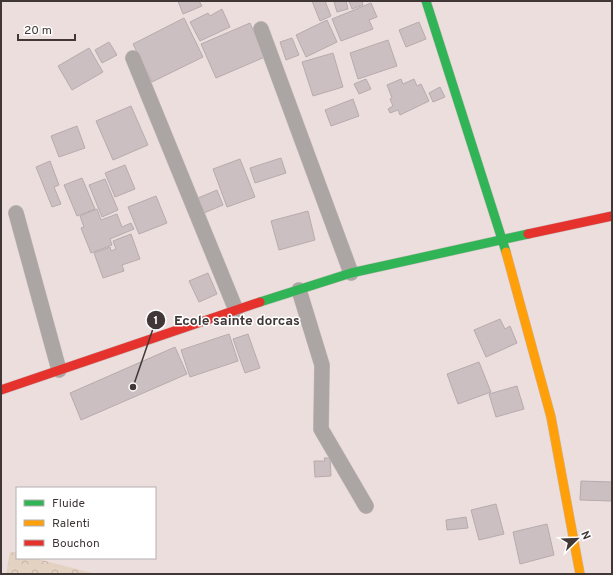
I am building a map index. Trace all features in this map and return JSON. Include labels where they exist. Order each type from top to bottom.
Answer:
[{"type":"street","points":[[426,1],[503,241],[551,417],[580,574]]},
{"type":"street","points":[[261,29],[351,273]]},
{"type":"street","points":[[133,58],[236,310]]},
{"type":"street","points":[[16,213],[59,370]]},
{"type":"street","points":[[1,390],[236,310],[351,273],[612,216]]},
{"type":"street","points":[[299,290],[322,365],[321,429],[366,506]]},
{"type":"green space","points":[[10,552],[16,553],[16,559],[38,559],[96,574],[6,574]]},
{"type":"building","points":[[178,1],[199,1],[202,6],[183,14]]},
{"type":"building","points":[[312,1],[325,1],[331,16],[320,21]]},
{"type":"building","points":[[346,1],[348,9],[337,12],[334,2]]},
{"type":"building","points":[[349,1],[362,1],[363,5],[352,9]]},
{"type":"building","points":[[371,3],[377,17],[369,20],[373,29],[341,41],[332,19]]},
{"type":"building","points":[[222,9],[230,27],[200,41],[190,22],[208,13],[210,16]]},
{"type":"building","points":[[184,18],[203,57],[152,82],[133,44]]},
{"type":"building","points":[[327,20],[337,42],[306,57],[296,35]]},
{"type":"building","points":[[419,22],[426,39],[406,47],[399,30]]},
{"type":"building","points":[[250,23],[265,57],[216,78],[201,44]]},
{"type":"building","points":[[292,38],[299,55],[286,60],[280,42]]},
{"type":"building","points":[[388,40],[397,66],[358,79],[350,53]]},
{"type":"building","points":[[109,42],[117,55],[102,63],[95,50]]},
{"type":"building","points":[[89,48],[103,72],[72,90],[58,66]]},
{"type":"building","points":[[333,53],[343,87],[313,96],[302,62]]},
{"type":"building","points":[[366,79],[371,89],[359,94],[354,84]]},
{"type":"building","points":[[401,79],[403,84],[414,79],[417,86],[421,84],[429,101],[400,115],[398,110],[390,113],[388,109],[393,106],[390,99],[392,98],[387,85]]},
{"type":"building","points":[[440,87],[445,97],[433,102],[429,93]]},
{"type":"building","points":[[353,99],[359,116],[331,126],[325,110]]},
{"type":"building","points":[[131,106],[148,145],[113,160],[96,121]]},
{"type":"building","points":[[77,126],[85,148],[59,157],[51,136]]},
{"type":"building","points":[[281,158],[286,173],[255,183],[250,168]]},
{"type":"building","points":[[240,159],[255,197],[227,207],[213,169]]},
{"type":"building","points":[[50,161],[59,185],[54,187],[61,204],[52,207],[36,167]]},
{"type":"building","points":[[125,165],[135,189],[115,197],[105,173]]},
{"type":"building","points":[[82,178],[95,209],[77,216],[64,185]]},
{"type":"building","points":[[105,179],[118,210],[102,217],[89,185]]},
{"type":"building","points":[[217,190],[223,205],[204,213],[198,198]]},
{"type":"building","points":[[156,196],[167,223],[139,234],[128,207]]},
{"type":"building","points":[[97,209],[101,220],[117,214],[122,227],[131,223],[134,229],[110,239],[112,245],[91,253],[81,228],[84,227],[80,216]]},
{"type":"building","points":[[308,211],[315,240],[279,250],[271,221]]},
{"type":"building","points":[[131,234],[140,259],[122,265],[124,271],[103,278],[94,253],[110,247],[111,251],[116,249],[113,241]]},
{"type":"building","points":[[208,273],[217,294],[199,302],[189,281]]},
{"type":"building","points":[[500,319],[505,329],[510,326],[517,343],[486,357],[474,330]]},
{"type":"building","points":[[229,334],[238,361],[190,377],[181,350]]},
{"type":"building","points":[[248,334],[260,368],[245,373],[233,339]]},
{"type":"building","points":[[175,347],[187,374],[81,420],[70,393]]},
{"type":"building","points":[[479,362],[491,392],[458,404],[447,374]]},
{"type":"building","points":[[517,386],[524,409],[496,417],[489,394]]},
{"type":"building","points":[[324,458],[330,458],[331,476],[315,477],[314,461],[325,461]]},
{"type":"building","points":[[581,481],[612,482],[612,501],[580,500]]},
{"type":"building","points":[[496,504],[504,534],[479,540],[471,510]]},
{"type":"building","points":[[466,517],[468,528],[447,530],[446,520]]},
{"type":"building","points":[[547,524],[554,555],[520,564],[513,532]]},
{"type":"traffic: fast","points":[[426,1],[506,252]]},
{"type":"traffic: fast","points":[[260,302],[351,273],[528,234]]},
{"type":"traffic: slow","points":[[506,252],[551,417],[580,574]]},
{"type":"traffic: jam","points":[[528,234],[612,216]]},
{"type":"traffic: jam","points":[[1,390],[260,302]]},
{"type":"place","name":"Ecole sainte dorcas","points":[[133,387]]}]
